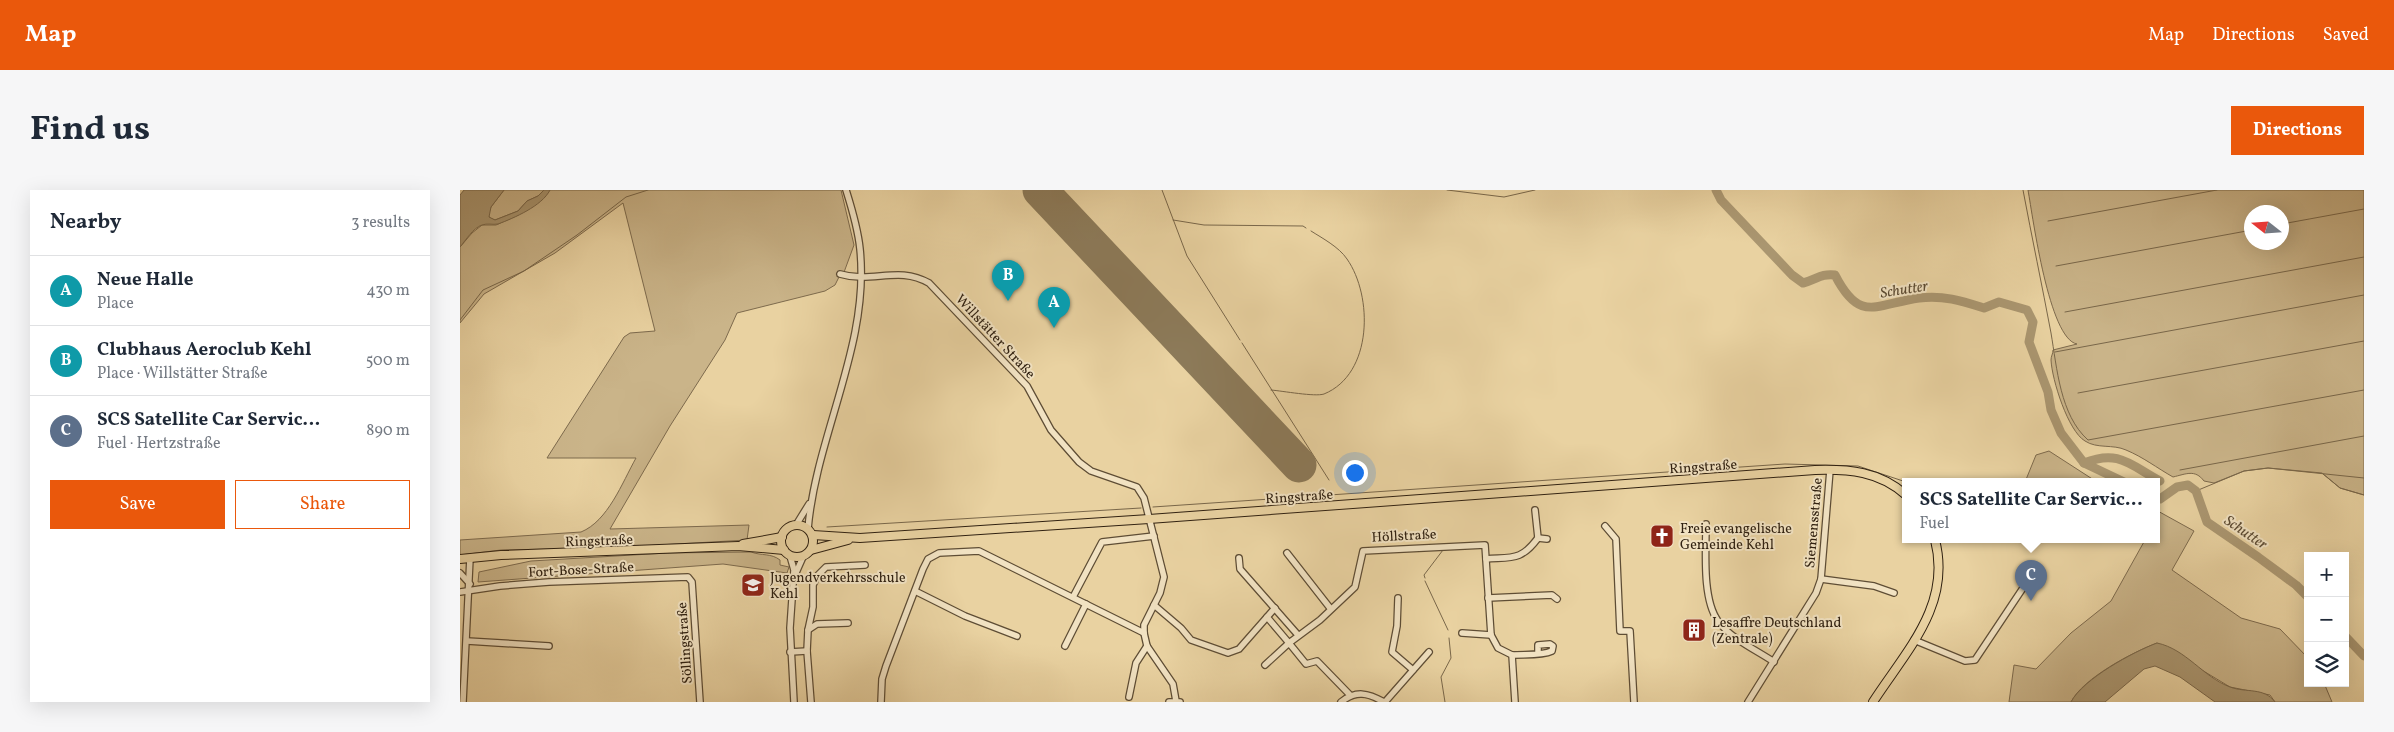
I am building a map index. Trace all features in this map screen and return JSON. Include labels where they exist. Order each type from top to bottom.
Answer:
[{"type":"main road","name":"Ringstraße","points":[[811,550],[860,538],[1830,470],[1860,472],[1874,476],[1893,485],[1902,492]]},
{"type":"main road","points":[[796,525],[810,532],[814,542],[811,550],[803,556],[787,553],[782,537],[786,530],[796,525]]},
{"type":"main road","name":"Ringstraße","points":[[810,532],[860,538]]},
{"type":"main road","name":"Ringstraße","points":[[738,546],[754,541],[782,537]]},
{"type":"main road","points":[[1873,702],[1931,611],[1937,595],[1939,568],[1936,543]]},
{"type":"main road","name":"Ringstraße","points":[[460,559],[738,546],[787,553]]},
{"type":"street","points":[[796,525],[811,500],[854,340],[861,279],[860,250],[854,215],[846,190]]},
{"type":"street","name":"Willstätter Straße","points":[[840,274],[861,279],[899,274],[918,276],[928,283],[1027,386],[1052,430],[1079,462],[1090,471],[1136,488],[1144,498],[1164,577],[1154,605],[1144,625],[1144,633]]},
{"type":"street","name":"Siemensstraße","points":[[1748,702],[1811,605],[1821,579],[1830,470]]},
{"type":"street","points":[[810,532],[811,500]]},
{"type":"street","points":[[1535,510],[1538,538],[1528,553],[1520,556],[1486,559],[1491,635],[1498,648],[1512,655],[1538,653]]},
{"type":"street","points":[[1706,524],[1708,590],[1717,620],[1744,643],[1774,662]]},
{"type":"street","points":[[1605,526],[1616,539],[1620,631],[1630,630],[1634,702]]},
{"type":"street","points":[[1073,597],[1102,542],[1154,536]]},
{"type":"street","points":[[1538,538],[1547,539]]},
{"type":"street","name":"Höllstraße","points":[[1265,665],[1298,635],[1320,620],[1330,608],[1354,587],[1363,550],[1485,545],[1486,559]]},
{"type":"street","points":[[881,702],[882,679],[886,666],[925,564],[933,555],[939,553],[974,550],[1144,633],[1147,646],[1173,684],[1175,702]]},
{"type":"street","points":[[787,553],[793,567],[794,582],[790,652],[794,702]]},
{"type":"street","points":[[1287,553],[1330,608]]},
{"type":"street","points":[[794,582],[803,556]]},
{"type":"street","points":[[463,702],[470,558]]},
{"type":"street","points":[[1239,558],[1240,569],[1298,635]]},
{"type":"street","points":[[811,702],[807,651],[808,630],[813,607],[813,585],[818,575],[826,568],[865,564]]},
{"type":"street","points":[[460,573],[470,584]]},
{"type":"street","points":[[1914,640],[1965,661],[1974,660],[2032,576]]},
{"type":"street","name":"Fort-Bose-Straße","points":[[460,592],[500,586],[578,581],[686,577],[692,582]]},
{"type":"street","name":"Siemensstraße","points":[[1821,579],[1874,586],[1894,593]]},
{"type":"street","name":"Söllingstraße","points":[[692,582],[700,702]]},
{"type":"street","points":[[915,591],[965,616],[1017,636]]},
{"type":"street","points":[[1488,598],[1552,595],[1557,599]]},
{"type":"street","points":[[1398,598],[1397,626],[1392,652],[1414,670]]},
{"type":"street","points":[[1065,646],[1086,604]]},
{"type":"street","points":[[1154,605],[1181,628],[1191,640],[1228,653],[1239,649],[1275,608]]},
{"type":"street","points":[[1267,617],[1306,664],[1317,661],[1350,695]]},
{"type":"street","points":[[808,630],[817,624],[848,623]]},
{"type":"street","points":[[1462,633],[1491,635]]},
{"type":"street","points":[[467,641],[550,646]]},
{"type":"street","points":[[1129,700],[1136,663],[1147,646]]},
{"type":"street","points":[[790,652],[807,651]]},
{"type":"street","points":[[1341,702],[1350,695],[1365,693],[1384,702],[1429,652]]},
{"type":"street","points":[[1512,655],[1515,702]]},
{"type":"shaded area","points":[[464,190],[504,190],[491,207],[489,217],[495,220],[518,211],[527,201],[538,196],[544,190],[550,190],[541,201],[519,215],[498,224],[482,225],[473,231],[460,247],[460,195]]},
{"type":"shaded area","points":[[504,190],[544,190],[538,196],[527,201],[518,211],[495,220],[488,215],[491,207]]},
{"type":"shaded area","points":[[550,190],[841,190],[854,245],[843,275],[840,275],[835,285],[825,291],[737,313],[725,340],[670,426],[610,529],[749,525],[747,540],[605,548],[501,550],[460,555],[460,540],[581,532],[591,527],[607,510],[620,490],[636,458],[547,458],[624,337],[630,333],[655,331],[623,203],[555,253],[484,294],[460,323],[460,247],[482,225],[496,225],[518,215],[543,198]]},
{"type":"shaded area","points":[[2028,190],[2364,190],[2364,495],[2340,488],[2322,473],[2268,468],[2244,471],[2214,483],[2204,481],[2201,477],[2194,474],[2173,477],[2126,450],[2095,445],[2085,441],[2073,427],[2067,416],[2054,380],[2051,360],[2053,350],[2077,344],[2067,337],[2058,322],[2038,250]]},
{"type":"shaded area","points":[[2049,451],[2091,478],[2027,478],[2036,455]]},
{"type":"shaded area","points":[[2160,512],[2194,531],[2172,570],[2241,618],[2280,629],[2304,654],[2304,687],[2326,687],[2332,702],[2275,702],[2270,695],[2230,687],[2157,643],[2122,659],[2097,675],[2077,693],[2071,702],[2009,702],[2014,665],[2036,669],[2071,633],[2111,601],[2143,543],[2160,543]]},
{"type":"shaded area","points":[[751,552],[777,558],[780,560],[780,565],[789,567],[787,573],[723,564],[478,582],[479,572],[531,561],[667,553]]},
{"type":"shaded area","points":[[2157,643],[2177,651],[2211,677],[2230,687],[2266,694],[2275,702],[2215,702],[2180,677],[2155,666],[2144,669],[2105,702],[2071,702],[2086,684],[2110,667]]},
{"type":"waterway","points":[[460,320],[483,290],[524,271],[577,235],[626,197],[648,190]]},
{"type":"waterway","points":[[1162,190],[1187,256],[1240,340]]},
{"type":"waterway","points":[[1447,190],[1504,197],[1535,190]]},
{"type":"waterway","name":"Schutter","points":[[1716,190],[1721,200],[1792,275],[1803,283],[1822,276],[1835,275],[1853,300],[1861,305],[1870,307],[1919,298],[1937,297],[1984,308],[1999,302],[2027,310],[2033,322],[2029,342],[2048,392],[2051,410],[2061,433],[2084,463],[2116,478]]},
{"type":"waterway","points":[[2023,190],[2061,390],[2071,418],[2088,440],[2364,390]]},
{"type":"waterway","points":[[2048,221],[2217,190]]},
{"type":"waterway","points":[[2289,223],[2364,209]]},
{"type":"waterway","points":[[1173,220],[1204,225],[1303,226],[1306,228]]},
{"type":"waterway","points":[[1271,390],[1324,394],[1340,384],[1352,370],[1360,352],[1364,333],[1364,313],[1361,293],[1355,275],[1347,259],[1340,251],[1311,231]]},
{"type":"waterway","points":[[2056,266],[2244,231]]},
{"type":"waterway","points":[[2065,312],[2364,257]]},
{"type":"waterway","points":[[2055,352],[2364,295]]},
{"type":"waterway","points":[[2078,393],[2364,341]]},
{"type":"waterway","points":[[1242,343],[1329,480]]},
{"type":"waterway","points":[[2180,470],[2364,436]]},
{"type":"waterway","points":[[2084,463],[2096,459],[2116,458],[2155,478]]},
{"type":"waterway","points":[[1153,507],[1785,464],[1858,466],[1902,481]]},
{"type":"waterway","points":[[2196,491],[2244,471],[2268,468],[2364,478]]},
{"type":"waterway","points":[[2323,474],[2340,488],[2364,495]]},
{"type":"waterway","name":"Schutter","points":[[2160,499],[2177,487],[2188,485],[2196,491],[2207,522],[2258,557],[2304,593]]},
{"type":"waterway","points":[[827,527],[1141,508]]},
{"type":"waterway","points":[[1425,578],[1424,575],[1443,550]]},
{"type":"waterway","points":[[1425,581],[1448,630]]},
{"type":"waterway","points":[[1445,702],[1441,677],[1451,658],[1449,638]]},
{"type":"waterway","name":"Schutter","points":[[2349,640],[2364,656]]},
{"type":"runway","points":[[1040,190],[1299,465]]},
{"type":"place","name":"Clubhaus Aeroclub Kehl","points":[[1008,301]]},
{"type":"place","name":"Neue Halle","points":[[1054,328]]},
{"type":"place","name":"Freie evangelische Gemeinde Kehl","points":[[1662,536]]},
{"type":"place","name":"Jugendverkehrsschule Kehl","points":[[753,585]]},
{"type":"place","name":"SCS Satellite Car Servic...","points":[[2031,601]]},
{"type":"place","name":"Lesaffre Deutschland (Zentrale)","points":[[1694,630]]}]
